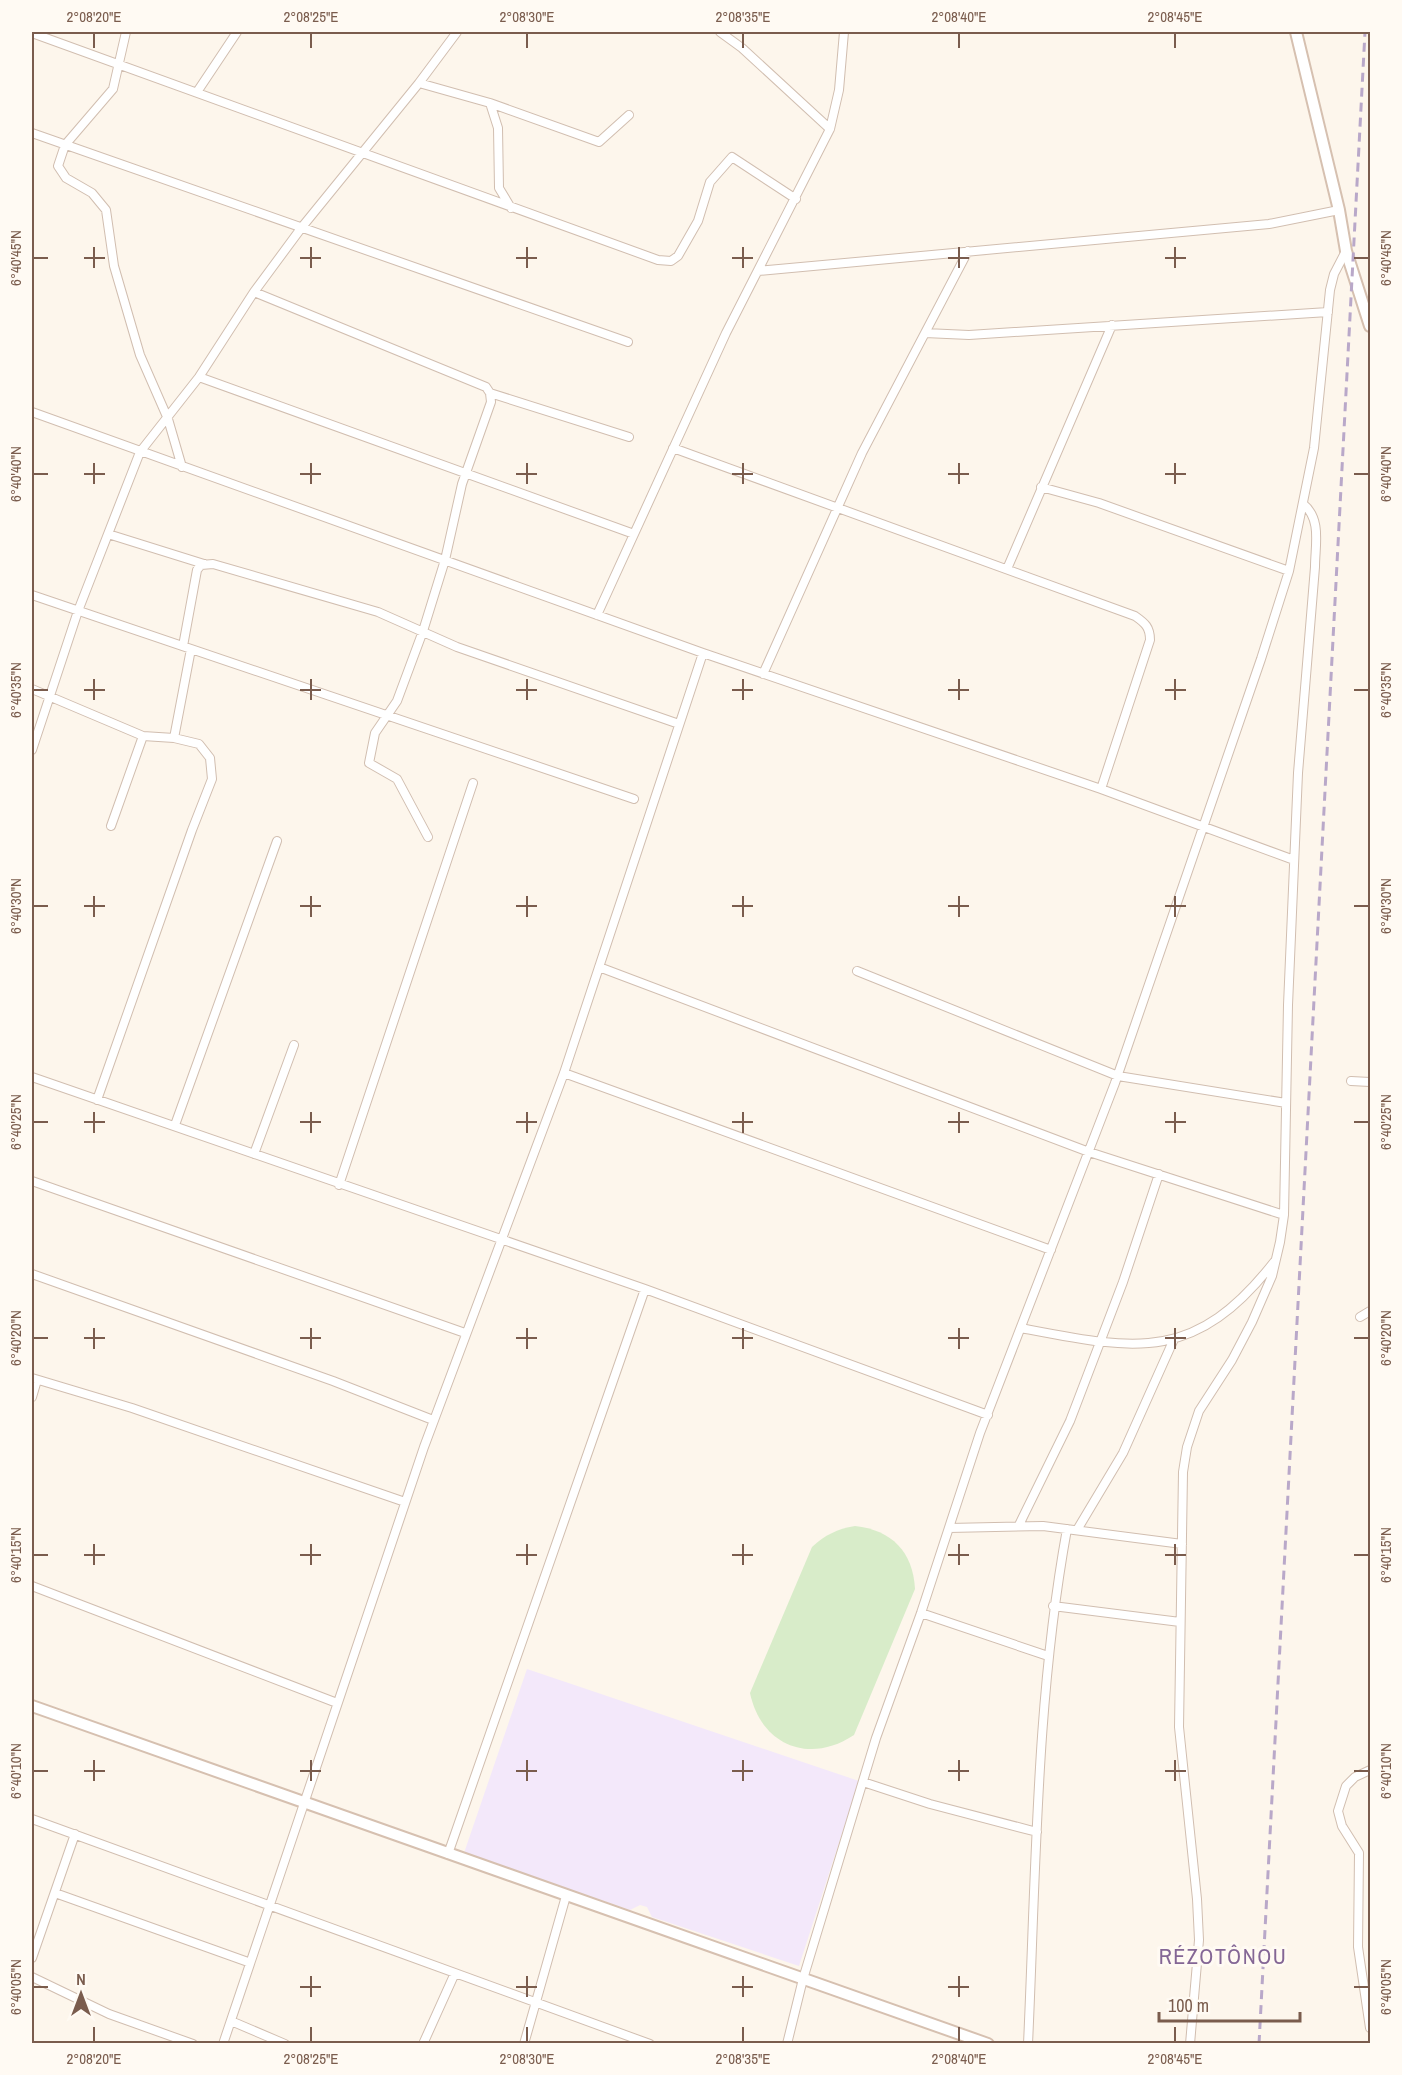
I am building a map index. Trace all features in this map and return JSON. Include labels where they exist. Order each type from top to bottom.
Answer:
[{"type":"main road","points":[[1296,32],[1340,210],[1346,251],[1371,326]]},
{"type":"main road","points":[[32,1706],[988,2043]]},
{"type":"street","points":[[126,32],[109,96],[65,145],[60,172],[92,193],[106,210],[114,266],[140,356],[168,419],[182,467]]},
{"type":"street","points":[[197,92],[237,32]]},
{"type":"street","points":[[32,750],[78,611],[140,452],[199,377],[254,292],[302,227],[419,83],[457,32]]},
{"type":"street","points":[[720,32],[742,48],[831,129]]},
{"type":"street","points":[[597,615],[726,333],[831,129],[839,90],[844,32]]},
{"type":"street","points":[[32,33],[633,253],[671,261],[678,256],[698,221],[710,182],[732,157],[796,199]]},
{"type":"street","points":[[419,83],[490,103],[599,142],[629,115]]},
{"type":"street","points":[[490,103],[498,128],[499,188],[511,209]]},
{"type":"street","points":[[32,133],[628,342]]},
{"type":"street","points":[[758,271],[1269,224],[1340,210]]},
{"type":"street","points":[[763,674],[862,453],[968,251]]},
{"type":"street","points":[[787,2043],[803,1979],[863,1782],[949,1528],[988,1415],[1118,1076],[1204,828],[1289,571],[1319,418],[1328,312],[1334,274],[1346,251]]},
{"type":"street","points":[[254,292],[486,387],[490,393],[491,402],[465,474],[445,560],[423,631],[397,701],[375,733],[369,763],[397,779],[428,837]]},
{"type":"street","points":[[925,333],[969,335],[1328,312]]},
{"type":"street","points":[[1007,570],[1112,325]]},
{"type":"street","points":[[199,377],[634,534]]},
{"type":"street","points":[[490,393],[629,437]]},
{"type":"street","points":[[32,412],[703,653],[1101,789],[1294,860]]},
{"type":"street","points":[[673,448],[1135,616],[1150,631],[1150,640],[1101,789]]},
{"type":"street","points":[[1041,487],[1099,503],[1289,571]]},
{"type":"street","points":[[1190,2043],[1198,1940],[1197,1899],[1180,1754],[1183,1473],[1192,1429],[1199,1411],[1232,1360],[1252,1322],[1277,1257],[1284,1215],[1294,860],[1316,520],[1312,512],[1303,504]]},
{"type":"street","points":[[108,534],[204,564],[213,564],[378,612],[457,646],[679,724]]},
{"type":"street","points":[[183,646],[197,570],[204,564]]},
{"type":"street","points":[[32,595],[634,799]]},
{"type":"street","points":[[174,738],[191,649]]},
{"type":"street","points":[[223,2043],[433,1420],[564,1073],[703,653]]},
{"type":"street","points":[[32,689],[142,736],[174,738],[199,744],[210,758],[212,779],[97,1100]]},
{"type":"street","points":[[111,826],[142,736]]},
{"type":"street","points":[[339,1185],[473,783]]},
{"type":"street","points":[[175,1125],[277,841]]},
{"type":"street","points":[[599,966],[1089,1152],[1284,1215]]},
{"type":"street","points":[[857,972],[1118,1076],[1286,1103]]},
{"type":"street","points":[[254,1154],[294,1045]]},
{"type":"street","points":[[564,1073],[1051,1250]]},
{"type":"street","points":[[32,1077],[645,1289],[988,1415]]},
{"type":"street","points":[[1351,1081],[1371,1082]]},
{"type":"street","points":[[1019,1525],[1070,1421],[1123,1282],[1158,1174]]},
{"type":"street","points":[[32,1181],[465,1333]]},
{"type":"street","points":[[1021,1328],[1099,1342],[1133,1344],[1174,1340],[1206,1324],[1246,1296],[1277,1257]]},
{"type":"street","points":[[32,1274],[333,1381],[433,1420]]},
{"type":"street","points":[[447,1854],[645,1289]]},
{"type":"street","points":[[1360,1317],[1371,1311]]},
{"type":"street","points":[[1077,1530],[1123,1453],[1174,1340]]},
{"type":"street","points":[[32,1397],[34,1379],[132,1408],[405,1502]]},
{"type":"street","points":[[949,1528],[1019,1525],[1182,1544]]},
{"type":"street","points":[[1028,2043],[1037,1832],[1048,1656],[1053,1606],[1067,1529]]},
{"type":"street","points":[[32,1586],[337,1703]]},
{"type":"street","points":[[1053,1606],[1180,1622]]},
{"type":"street","points":[[921,1613],[1048,1656]]},
{"type":"street","points":[[1371,1770],[1355,1777],[1346,1786],[1338,1811],[1342,1826],[1359,1853],[1358,1947],[1371,2028]]},
{"type":"street","points":[[863,1782],[930,1804],[1037,1832]]},
{"type":"street","points":[[32,1819],[650,2043]]},
{"type":"street","points":[[32,1958],[75,1834]]},
{"type":"street","points":[[55,1893],[249,1962]]},
{"type":"street","points":[[524,2043],[566,1896]]},
{"type":"street","points":[[423,2043],[454,1972]]},
{"type":"street","points":[[32,1977],[109,2014],[193,2043]]},
{"type":"street","points":[[231,2021],[285,2043]]},
{"type":"shaded area","points":[[527,1669],[859,1781],[799,1966],[652,1917],[647,1907],[640,1905],[630,1910],[464,1853]]},
{"type":"green space","points":[[855,1526],[880,1532],[898,1545],[910,1564],[915,1589],[854,1735],[837,1744],[804,1749],[789,1745],[765,1726],[756,1711],[750,1693],[812,1547],[832,1533]]},
{"type":"railway","points":[[1259,2044],[1365,32]]},
{"type":"district","name":"RÉZOTÔNOU","points":[[1223,1956]]}]
